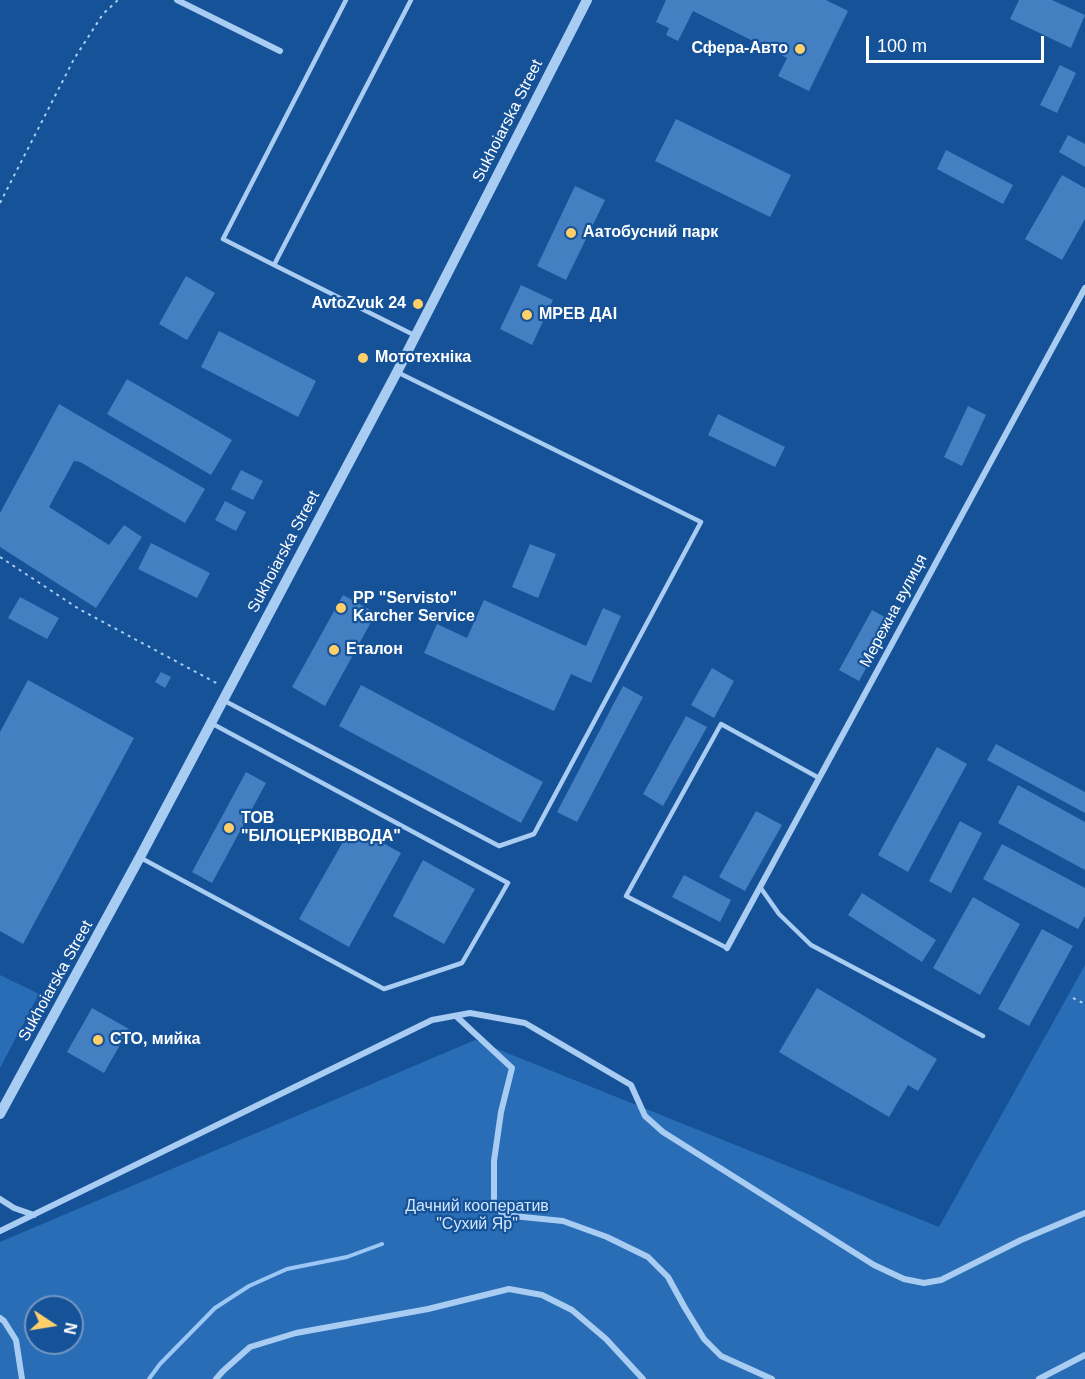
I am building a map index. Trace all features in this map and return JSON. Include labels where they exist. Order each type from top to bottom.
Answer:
[{"type":"street","points":[[177,0],[280,51]]},
{"type":"street","name":"Sukhoiarska Street","points":[[0,1114],[140,857],[416,336],[587,0]]},
{"type":"street","name":"Мережна вулиця","points":[[727,948],[1085,288]]},
{"type":"street","points":[[0,1231],[432,1020],[470,1013],[525,1023],[631,1085],[645,1116],[663,1132],[874,1265],[904,1279],[924,1283],[941,1280],[1020,1240],[1085,1213]]},
{"type":"street","points":[[456,1016],[512,1068],[501,1112],[494,1161],[494,1202],[503,1215],[563,1221],[608,1237],[648,1257],[668,1277],[705,1339],[721,1356],[772,1379]]},
{"type":"street","points":[[0,1199],[14,1208],[35,1215]]},
{"type":"street","points":[[216,1379],[250,1347],[285,1336],[428,1308],[509,1289],[542,1295],[572,1310],[606,1339],[643,1379]]},
{"type":"street","points":[[0,1318],[16,1340],[22,1379]]},
{"type":"street","points":[[1039,1379],[1085,1355]]},
{"type":"lane","points":[[346,0],[223,239],[416,336]]},
{"type":"lane","points":[[274,265],[411,0]]},
{"type":"lane","points":[[223,700],[499,846],[534,834],[701,522],[397,372]]},
{"type":"lane","points":[[140,857],[384,989],[462,963],[508,883],[211,723]]},
{"type":"lane","points":[[727,948],[626,896],[721,724],[819,778]]},
{"type":"lane","points":[[760,887],[780,914],[811,945],[983,1036]]},
{"type":"path","points":[[0,203],[74,59],[103,14],[118,0]]},
{"type":"path","points":[[0,557],[80,609],[228,689]]},
{"type":"path","points":[[1074,998],[1085,1004]]},
{"type":"green space","name":"Дачний кооператив \"Сухий Яр\"","points":[[1085,965],[1085,1379],[0,1379],[0,1242],[475,1040],[939,1227]]},
{"type":"green space","points":[[0,975],[39,994],[0,1068]]},
{"type":"building","name":"Сфера-Авто","points":[[666,0],[826,0],[848,11],[809,91],[778,76],[787,58],[693,11],[678,41],[666,35],[669,28],[656,22]]},
{"type":"building","points":[[1019,0],[1052,0],[1085,15],[1071,48],[1010,19]]},
{"type":"building","points":[[1060,65],[1076,73],[1057,113],[1040,105]]},
{"type":"building","points":[[676,119],[791,175],[770,217],[655,161]]},
{"type":"building","points":[[1068,135],[1085,144],[1085,167],[1059,152]]},
{"type":"building","points":[[946,150],[1013,185],[1003,204],[937,169]]},
{"type":"building","points":[[1062,175],[1085,188],[1085,219],[1062,260],[1025,239]]},
{"type":"building","name":"Аатобусний парк","points":[[575,186],[605,200],[566,280],[537,266]]},
{"type":"building","points":[[186,276],[215,293],[187,340],[159,324]]},
{"type":"building","name":"МРЕВ ДАІ","points":[[521,285],[553,300],[532,345],[500,329]]},
{"type":"building","points":[[219,331],[316,381],[298,417],[201,367]]},
{"type":"building","points":[[127,379],[232,440],[211,475],[107,414]]},
{"type":"building","points":[[59,404],[205,489],[185,523],[80,462],[74,461],[49,507],[109,545],[124,525],[142,537],[96,608],[0,547],[0,513]]},
{"type":"building","points":[[968,406],[986,415],[962,466],[944,457]]},
{"type":"building","points":[[718,414],[785,447],[775,467],[708,435]]},
{"type":"building","points":[[241,470],[263,481],[253,500],[231,489]]},
{"type":"building","points":[[225,501],[246,512],[236,531],[215,520]]},
{"type":"building","points":[[151,543],[210,573],[197,598],[138,569]]},
{"type":"building","points":[[530,544],[556,554],[538,598],[512,587]]},
{"type":"building","name":"Еталон","points":[[343,595],[376,613],[325,706],[292,687]]},
{"type":"building","points":[[20,597],[59,618],[47,639],[8,618]]},
{"type":"building","points":[[484,600],[586,646],[603,608],[621,616],[591,683],[571,674],[554,711],[424,653],[437,624],[467,638]]},
{"type":"building","points":[[872,610],[892,621],[859,681],[839,670]]},
{"type":"building","points":[[712,668],[734,681],[714,718],[691,705]]},
{"type":"building","points":[[161,672],[171,677],[165,688],[155,682]]},
{"type":"building","points":[[28,680],[134,738],[23,944],[0,931],[0,732]]},
{"type":"building","points":[[361,685],[543,782],[521,823],[339,726]]},
{"type":"building","points":[[623,686],[643,697],[577,822],[557,812]]},
{"type":"building","points":[[686,716],[707,727],[663,806],[643,794]]},
{"type":"building","points":[[996,744],[1085,792],[1085,813],[987,760]]},
{"type":"building","points":[[937,747],[967,764],[908,872],[878,855]]},
{"type":"building","name":"ТОВ \"БІЛОЦЕРКІВВОДА\"","points":[[246,772],[266,783],[212,883],[192,872]]},
{"type":"building","points":[[1018,785],[1085,822],[1085,870],[998,823]]},
{"type":"building","points":[[756,811],[782,825],[745,891],[719,877]]},
{"type":"building","points":[[960,821],[982,833],[951,893],[929,881]]},
{"type":"building","points":[[352,826],[401,853],[349,947],[299,919]]},
{"type":"building","points":[[1002,844],[1085,888],[1085,916],[1078,929],[983,879]]},
{"type":"building","points":[[423,860],[475,889],[444,944],[393,916]]},
{"type":"building","points":[[684,875],[731,900],[720,922],[672,897]]},
{"type":"building","points":[[862,893],[936,940],[922,962],[848,915]]},
{"type":"building","points":[[973,897],[1020,924],[980,995],[933,968]]},
{"type":"building","points":[[1042,929],[1073,946],[1029,1026],[998,1009]]},
{"type":"building","points":[[817,988],[937,1059],[918,1091],[908,1085],[889,1117],[779,1052]]},
{"type":"building","name":"СТО, мийка","points":[[92,1008],[129,1029],[104,1073],[67,1052]]},
{"type":"waterway","points":[[149,1379],[160,1364],[215,1308],[249,1286],[287,1269],[347,1257],[382,1244]]},
{"type":"place","name":"Сфера-Авто","points":[[800,49]]},
{"type":"place","name":"Аатобусний парк","points":[[571,233]]},
{"type":"place","name":"AvtoZvuk 24","points":[[418,304]]},
{"type":"place","name":"МРЕВ ДАІ","points":[[527,315]]},
{"type":"place","name":"Мототехніка","points":[[363,358]]},
{"type":"place","name":"PP \"Servisto\" Karcher Service","points":[[341,608]]},
{"type":"place","name":"Еталон","points":[[334,650]]},
{"type":"place","name":"ТОВ \"БІЛОЦЕРКІВВОДА\"","points":[[229,828]]},
{"type":"place","name":"СТО, мийка","points":[[98,1040]]}]
